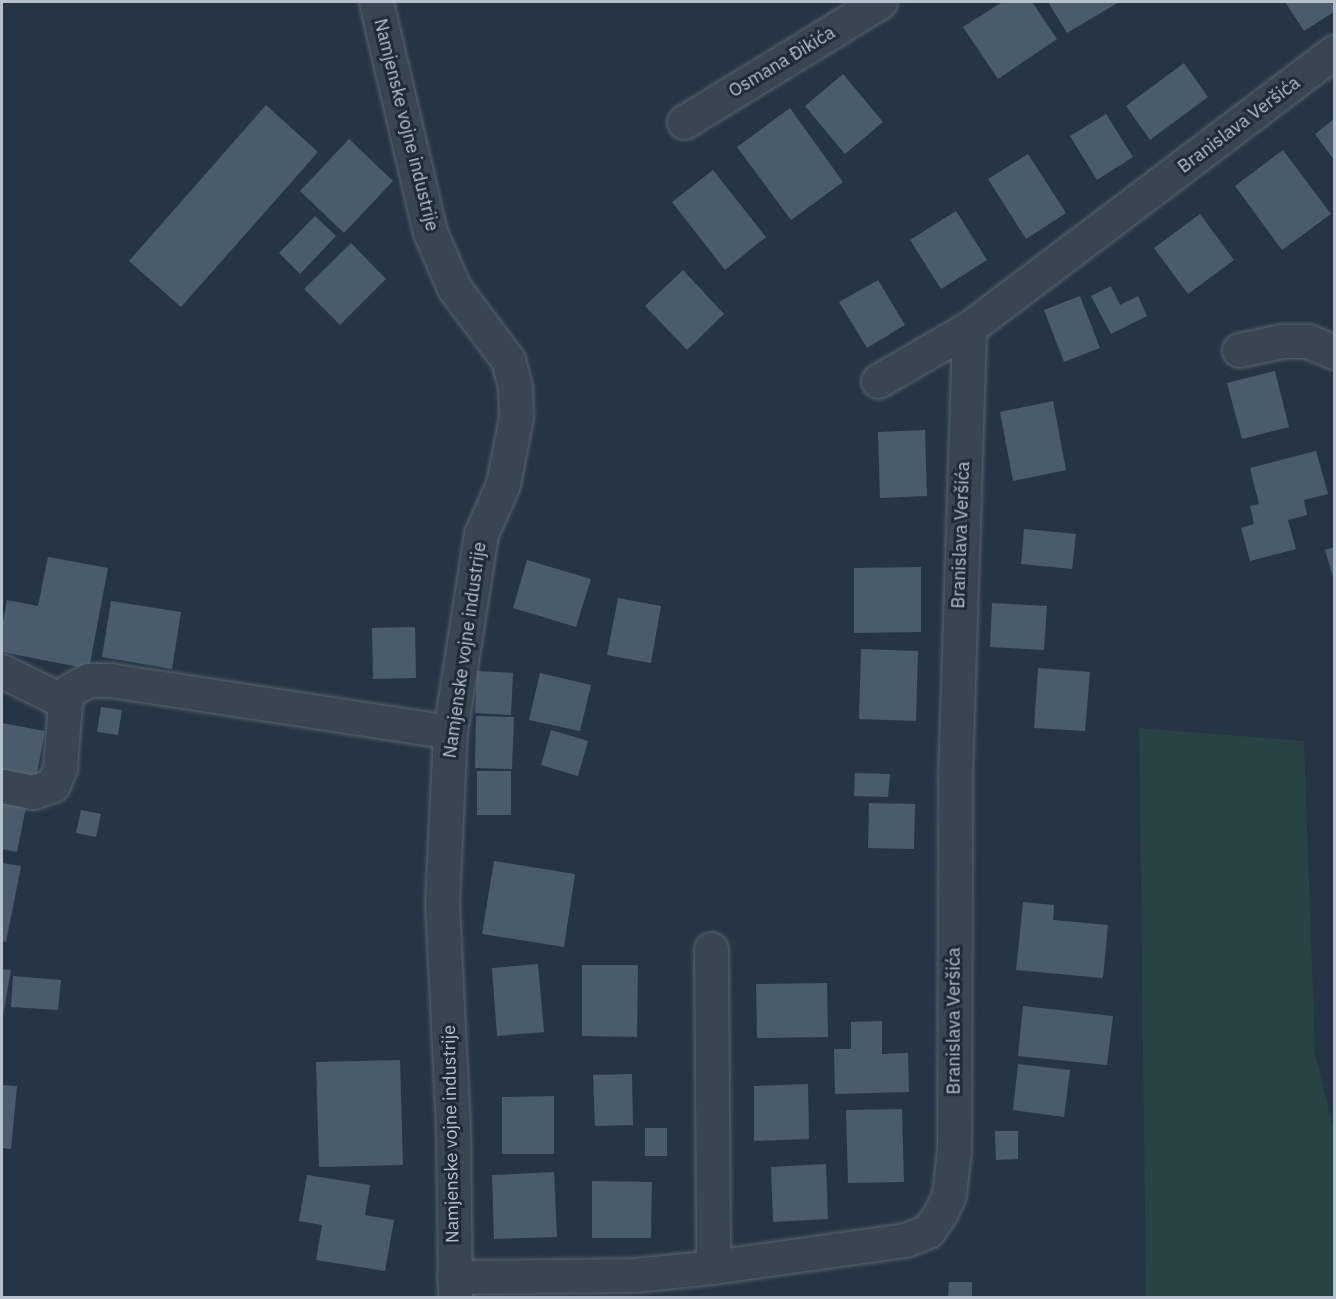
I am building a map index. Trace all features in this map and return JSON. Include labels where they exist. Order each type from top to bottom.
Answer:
[{"type":"street","name":"Namjenske vojne industrije","points":[[376,2],[430,232],[454,288],[508,360],[514,387],[516,417],[503,484],[481,534],[450,732],[442,903],[453,1131],[454,1288]]},
{"type":"street","name":"Osmana Đikića","points":[[684,122],[880,2]]},
{"type":"street","name":"Branislava Veršića","points":[[878,381],[969,328],[1335,52]]},
{"type":"street","name":"Branislava Veršića","points":[[454,1288],[713,1267],[905,1240],[928,1231],[949,1195],[954,1150],[955,778],[969,328]]},
{"type":"street","points":[[1239,350],[1282,341],[1308,341],[1335,352]]},
{"type":"street","points":[[2,670],[65,702]]},
{"type":"street","points":[[2,786],[33,792],[53,786],[60,768],[65,702],[70,690],[88,680],[110,680],[450,732]]},
{"type":"street","points":[[711,949],[713,1267]]},
{"type":"green space","points":[[1139,728],[1304,741],[1315,1053],[1334,1133],[1334,1297],[1146,1297]]},
{"type":"building","points":[[1002,2],[1032,2],[1057,39],[998,79],[963,27]]},
{"type":"building","points":[[1048,2],[1119,2],[1067,33]]},
{"type":"building","points":[[1285,2],[1334,2],[1334,12],[1304,31]]},
{"type":"building","points":[[1184,63],[1208,97],[1150,140],[1126,106]]},
{"type":"building","points":[[843,74],[883,122],[845,154],[805,106]]},
{"type":"building","points":[[266,105],[318,152],[181,307],[129,261]]},
{"type":"building","points":[[790,108],[843,182],[791,220],[737,147]]},
{"type":"building","points":[[1106,114],[1133,157],[1097,180],[1070,136]]},
{"type":"building","points":[[1334,119],[1334,160],[1315,134]]},
{"type":"building","points":[[349,139],[393,181],[344,233],[300,191]]},
{"type":"building","points":[[1283,150],[1331,214],[1282,250],[1235,186]]},
{"type":"building","points":[[1028,154],[1066,213],[1026,239],[988,179]]},
{"type":"building","points":[[713,170],[766,237],[725,270],[672,202]]},
{"type":"building","points":[[956,211],[987,260],[941,289],[910,240]]},
{"type":"building","points":[[1200,214],[1234,260],[1188,294],[1154,248]]},
{"type":"building","points":[[315,216],[336,236],[300,274],[279,253]]},
{"type":"building","points":[[351,243],[386,279],[340,325],[304,289]]},
{"type":"building","points":[[683,270],[724,314],[687,350],[645,306]]},
{"type":"building","points":[[878,280],[905,325],[867,348],[839,302]]},
{"type":"building","points":[[1111,286],[1120,305],[1138,296],[1147,316],[1111,334],[1091,296]]},
{"type":"building","points":[[1080,296],[1100,348],[1064,362],[1044,310]]},
{"type":"building","points":[[1275,371],[1289,427],[1242,439],[1227,383]]},
{"type":"building","points":[[1053,401],[1066,470],[1013,481],[1000,412]]},
{"type":"building","points":[[925,430],[927,496],[880,498],[878,432]]},
{"type":"building","points":[[1316,451],[1328,494],[1304,500],[1307,515],[1288,520],[1296,549],[1250,561],[1241,528],[1254,524],[1250,506],[1259,504],[1250,468]]},
{"type":"building","points":[[1024,529],[1076,534],[1072,569],[1021,564]]},
{"type":"building","points":[[1334,547],[1334,580],[1325,550]]},
{"type":"building","points":[[48,557],[108,568],[89,669],[2,652],[2,627],[7,600],[38,606]]},
{"type":"building","points":[[527,560],[591,579],[576,627],[513,608]]},
{"type":"building","points":[[921,567],[921,632],[854,633],[854,568]]},
{"type":"building","points":[[618,598],[661,606],[651,663],[607,655]]},
{"type":"building","points":[[111,601],[181,612],[172,669],[102,657]]},
{"type":"building","points":[[992,603],[1047,606],[1044,650],[990,647]]},
{"type":"building","points":[[415,627],[416,678],[373,679],[372,628]]},
{"type":"building","points":[[861,649],[918,651],[916,721],[859,719]]},
{"type":"building","points":[[1038,668],[1090,672],[1085,731],[1034,728]]},
{"type":"building","points":[[477,671],[513,673],[511,715],[475,713]]},
{"type":"building","points":[[540,673],[591,685],[580,731],[529,720]]},
{"type":"building","points":[[101,707],[122,710],[118,735],[97,732]]},
{"type":"building","points":[[476,716],[514,717],[512,769],[475,768]]},
{"type":"building","points":[[2,723],[45,731],[35,784],[2,778]]},
{"type":"building","points":[[551,730],[588,741],[578,776],[541,765]]},
{"type":"building","points":[[477,771],[511,771],[511,815],[477,815]]},
{"type":"building","points":[[855,773],[890,774],[888,797],[854,796]]},
{"type":"building","points":[[2,802],[26,807],[17,852],[2,849]]},
{"type":"building","points":[[869,803],[915,804],[914,849],[868,848]]},
{"type":"building","points":[[81,810],[101,814],[96,837],[76,833]]},
{"type":"building","points":[[494,861],[575,874],[564,947],[482,934]]},
{"type":"building","points":[[2,863],[21,866],[6,942],[2,941]]},
{"type":"building","points":[[1023,902],[1054,905],[1053,920],[1108,925],[1103,978],[1016,970]]},
{"type":"building","points":[[538,964],[544,1032],[497,1036],[492,968]]},
{"type":"building","points":[[582,965],[638,965],[637,1037],[582,1036]]},
{"type":"building","points":[[2,969],[11,970],[3,1016],[2,1016]]},
{"type":"building","points":[[13,976],[61,980],[58,1010],[11,1007]]},
{"type":"building","points":[[827,983],[828,1037],[757,1038],[756,984]]},
{"type":"building","points":[[1023,1006],[1113,1016],[1107,1065],[1018,1056]]},
{"type":"building","points":[[882,1021],[882,1054],[908,1053],[909,1092],[835,1094],[834,1049],[851,1049],[851,1022]]},
{"type":"building","points":[[400,1060],[403,1165],[319,1167],[316,1062]]},
{"type":"building","points":[[1018,1064],[1070,1070],[1064,1117],[1013,1110]]},
{"type":"building","points":[[632,1074],[633,1125],[595,1126],[593,1075]]},
{"type":"building","points":[[808,1084],[809,1139],[754,1141],[754,1086]]},
{"type":"building","points":[[2,1085],[17,1086],[11,1149],[2,1148]]},
{"type":"building","points":[[554,1096],[554,1154],[502,1154],[502,1097]]},
{"type":"building","points":[[902,1109],[904,1182],[848,1183],[846,1110]]},
{"type":"building","points":[[645,1128],[667,1128],[667,1156],[645,1156]]},
{"type":"building","points":[[995,1131],[1018,1131],[1018,1159],[996,1160]]},
{"type":"building","points":[[826,1164],[828,1219],[773,1222],[771,1167]]},
{"type":"building","points":[[554,1172],[557,1237],[494,1239],[492,1175]]},
{"type":"building","points":[[307,1175],[370,1185],[365,1215],[394,1220],[385,1271],[316,1260],[322,1225],[299,1221]]},
{"type":"building","points":[[592,1181],[652,1182],[651,1238],[592,1238]]},
{"type":"building","points":[[949,1282],[972,1282],[972,1298],[948,1298]]}]
